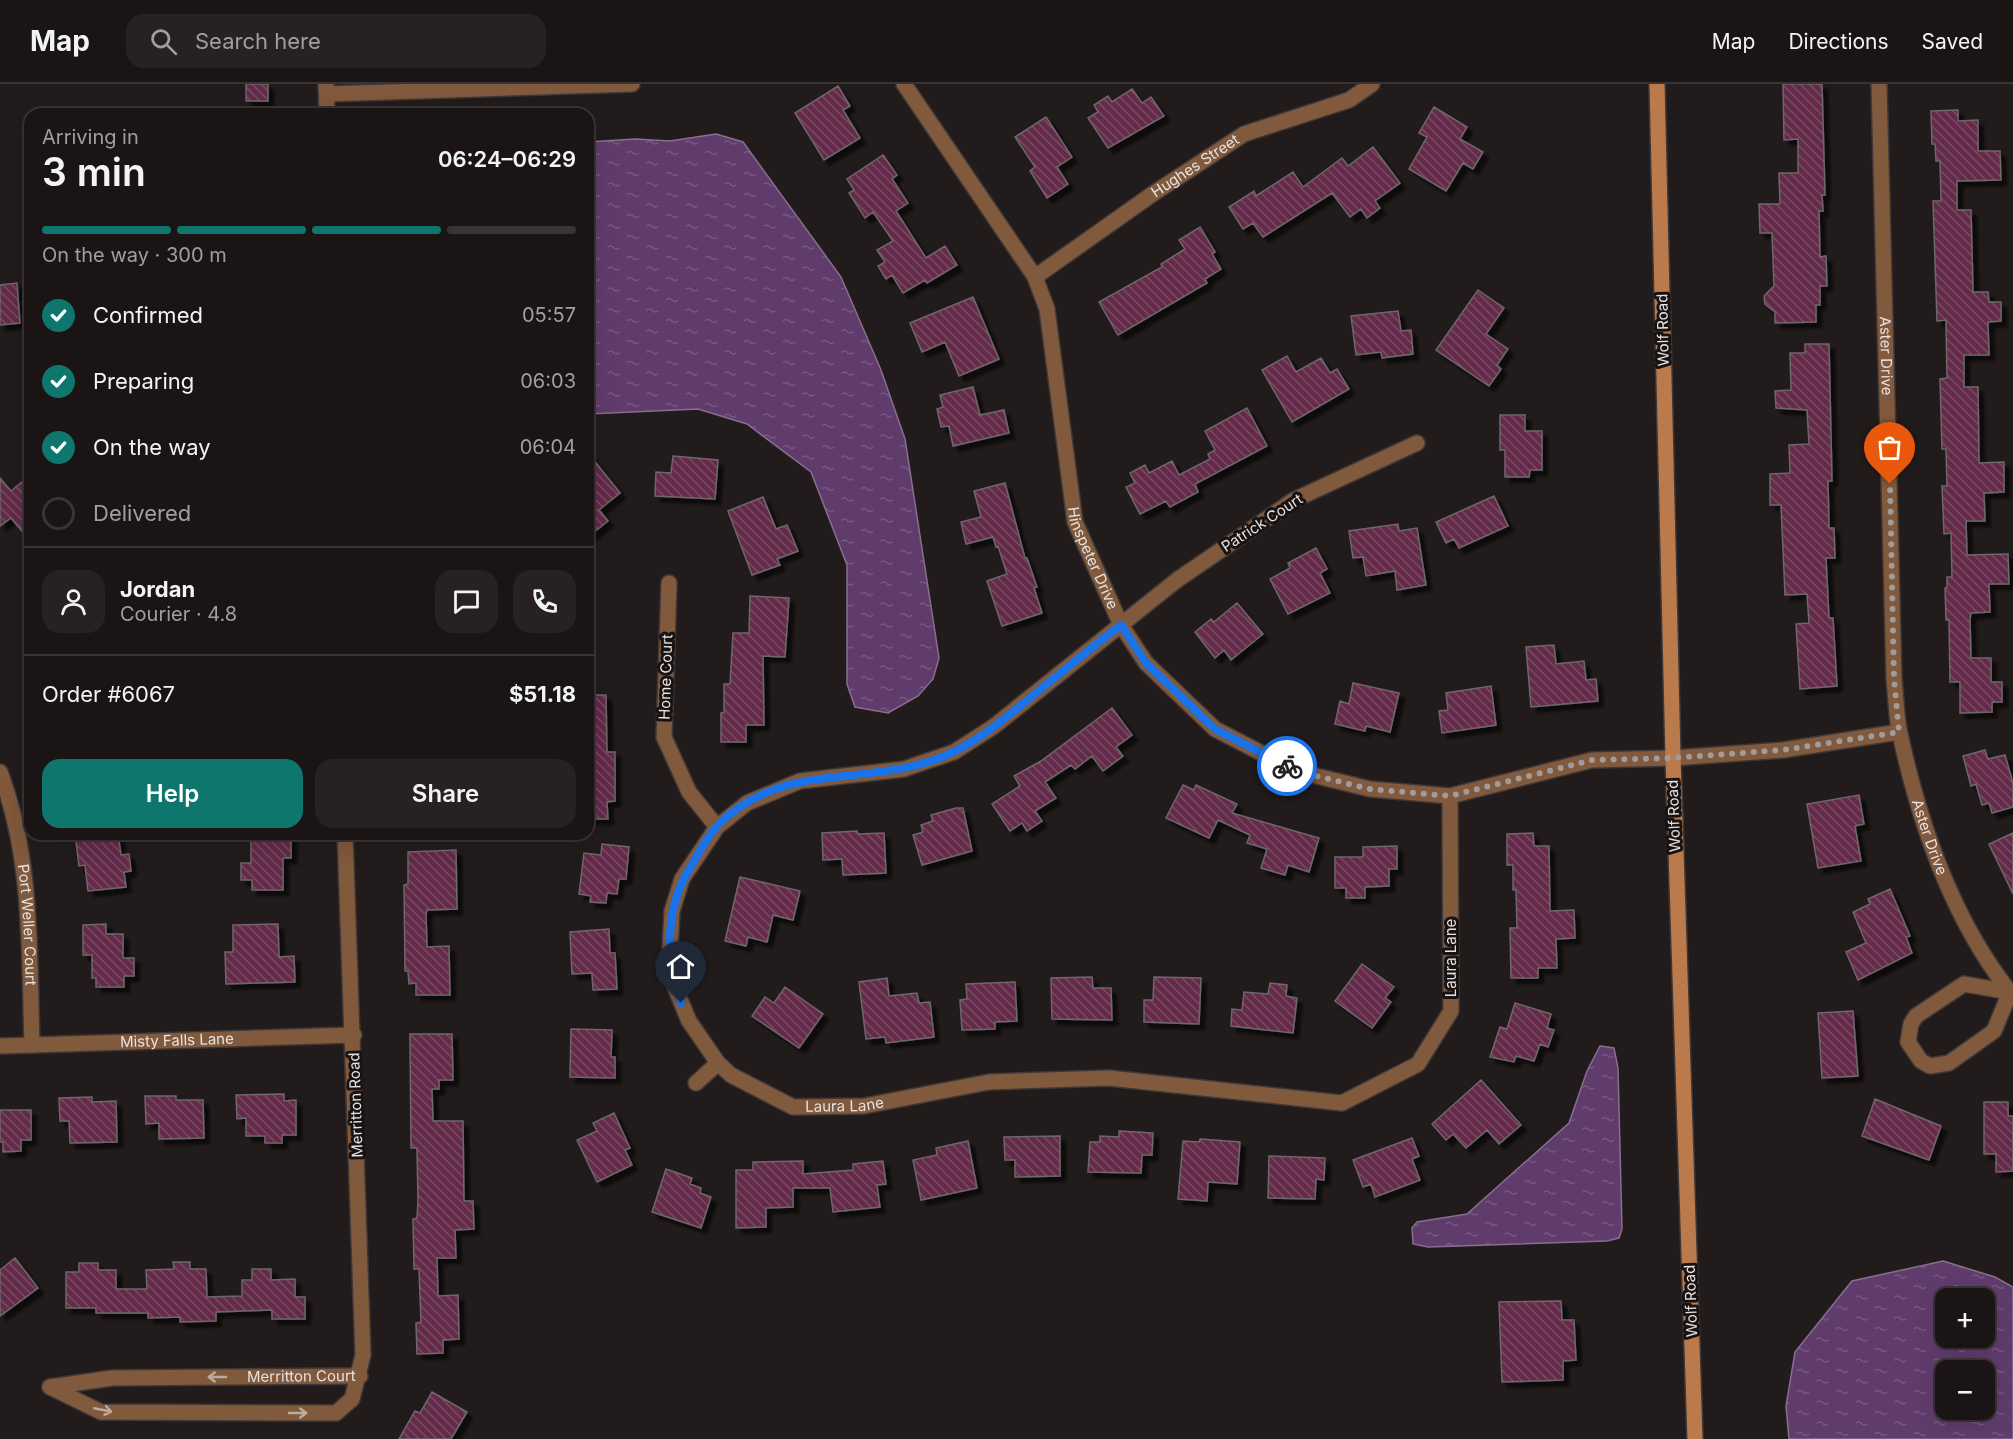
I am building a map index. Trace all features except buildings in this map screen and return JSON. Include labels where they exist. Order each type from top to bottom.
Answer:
[{"type":"main road","name":"Wolf Road","points":[[1657,84],[1672,758],[1695,1439]]},
{"type":"street","points":[[327,108],[327,89],[632,84]]},
{"type":"street","name":"Hinspeter Drive","points":[[904,84],[1035,277],[1047,309],[1075,522],[1121,625],[1146,663],[1215,729],[1296,771],[1370,789],[1450,796],[1592,760],[1672,758],[1794,748],[1899,732]]},
{"type":"street","name":"Hughes Street","points":[[1035,277],[1154,193],[1244,134],[1349,100],[1372,84]]},
{"type":"street","name":"Aster Drive","points":[[1879,84],[1894,679],[1899,732],[1921,814],[1956,905],[1977,943],[2012,994]]},
{"type":"street","name":"Patrick Court","points":[[1121,625],[1177,580],[1294,500],[1417,443]]},
{"type":"street","name":"Home Court","points":[[669,583],[664,737],[689,792],[717,827]]},
{"type":"street","name":"Laura Lane","points":[[1121,625],[993,727],[954,752],[904,769],[867,775],[824,776],[783,786],[747,803],[717,827],[682,879],[672,911],[670,949],[674,985],[689,1021],[718,1063],[731,1075],[793,1107],[864,1106],[989,1082],[1109,1078],[1342,1103],[1418,1064],[1451,1011],[1450,796]]},
{"type":"street","name":"Port Weller Court","points":[[0,772],[22,847],[27,888],[32,1045]]},
{"type":"street","name":"Merritton Road","points":[[345,840],[354,1035],[363,1354],[360,1376]]},
{"type":"street","points":[[1964,984],[2012,994],[1994,1031],[1949,1063],[1930,1066],[1913,1053],[1908,1042],[1908,1033],[1916,1016],[1964,984]]},
{"type":"street","name":"Misty Falls Lane","points":[[0,1046],[354,1035]]},
{"type":"street","points":[[696,1083],[718,1063]]},
{"type":"street","name":"Merritton Court","points":[[360,1376],[352,1399],[336,1413],[101,1412],[50,1387],[112,1378],[360,1376]]},
{"type":"water","points":[[716,134],[743,142],[841,277],[881,370],[905,439],[939,658],[933,679],[918,696],[888,713],[855,707],[847,684],[847,565],[811,472],[747,424],[698,409],[594,414],[594,142],[635,139],[670,141]]},
{"type":"water","points":[[1600,1046],[1614,1048],[1618,1068],[1622,1229],[1619,1238],[1607,1241],[1428,1247],[1413,1244],[1412,1228],[1417,1222],[1467,1214],[1569,1123],[1587,1071]]},
{"type":"water","points":[[1943,1261],[1995,1277],[2013,1287],[2013,1439],[1789,1439],[1786,1406],[1795,1352],[1852,1281]]},
{"type":"way so far","points":[[1287,766],[1296,771],[1370,789],[1450,796],[1592,760],[1672,758],[1783,750],[1899,732],[1894,679],[1890,484]]},
{"type":"route","points":[[681,1003],[674,985],[670,949],[672,911],[682,879],[717,827],[747,803],[775,789],[800,781],[824,776],[867,775],[904,769],[954,752],[993,727],[1121,625],[1146,663],[1215,729],[1287,766]]}]
